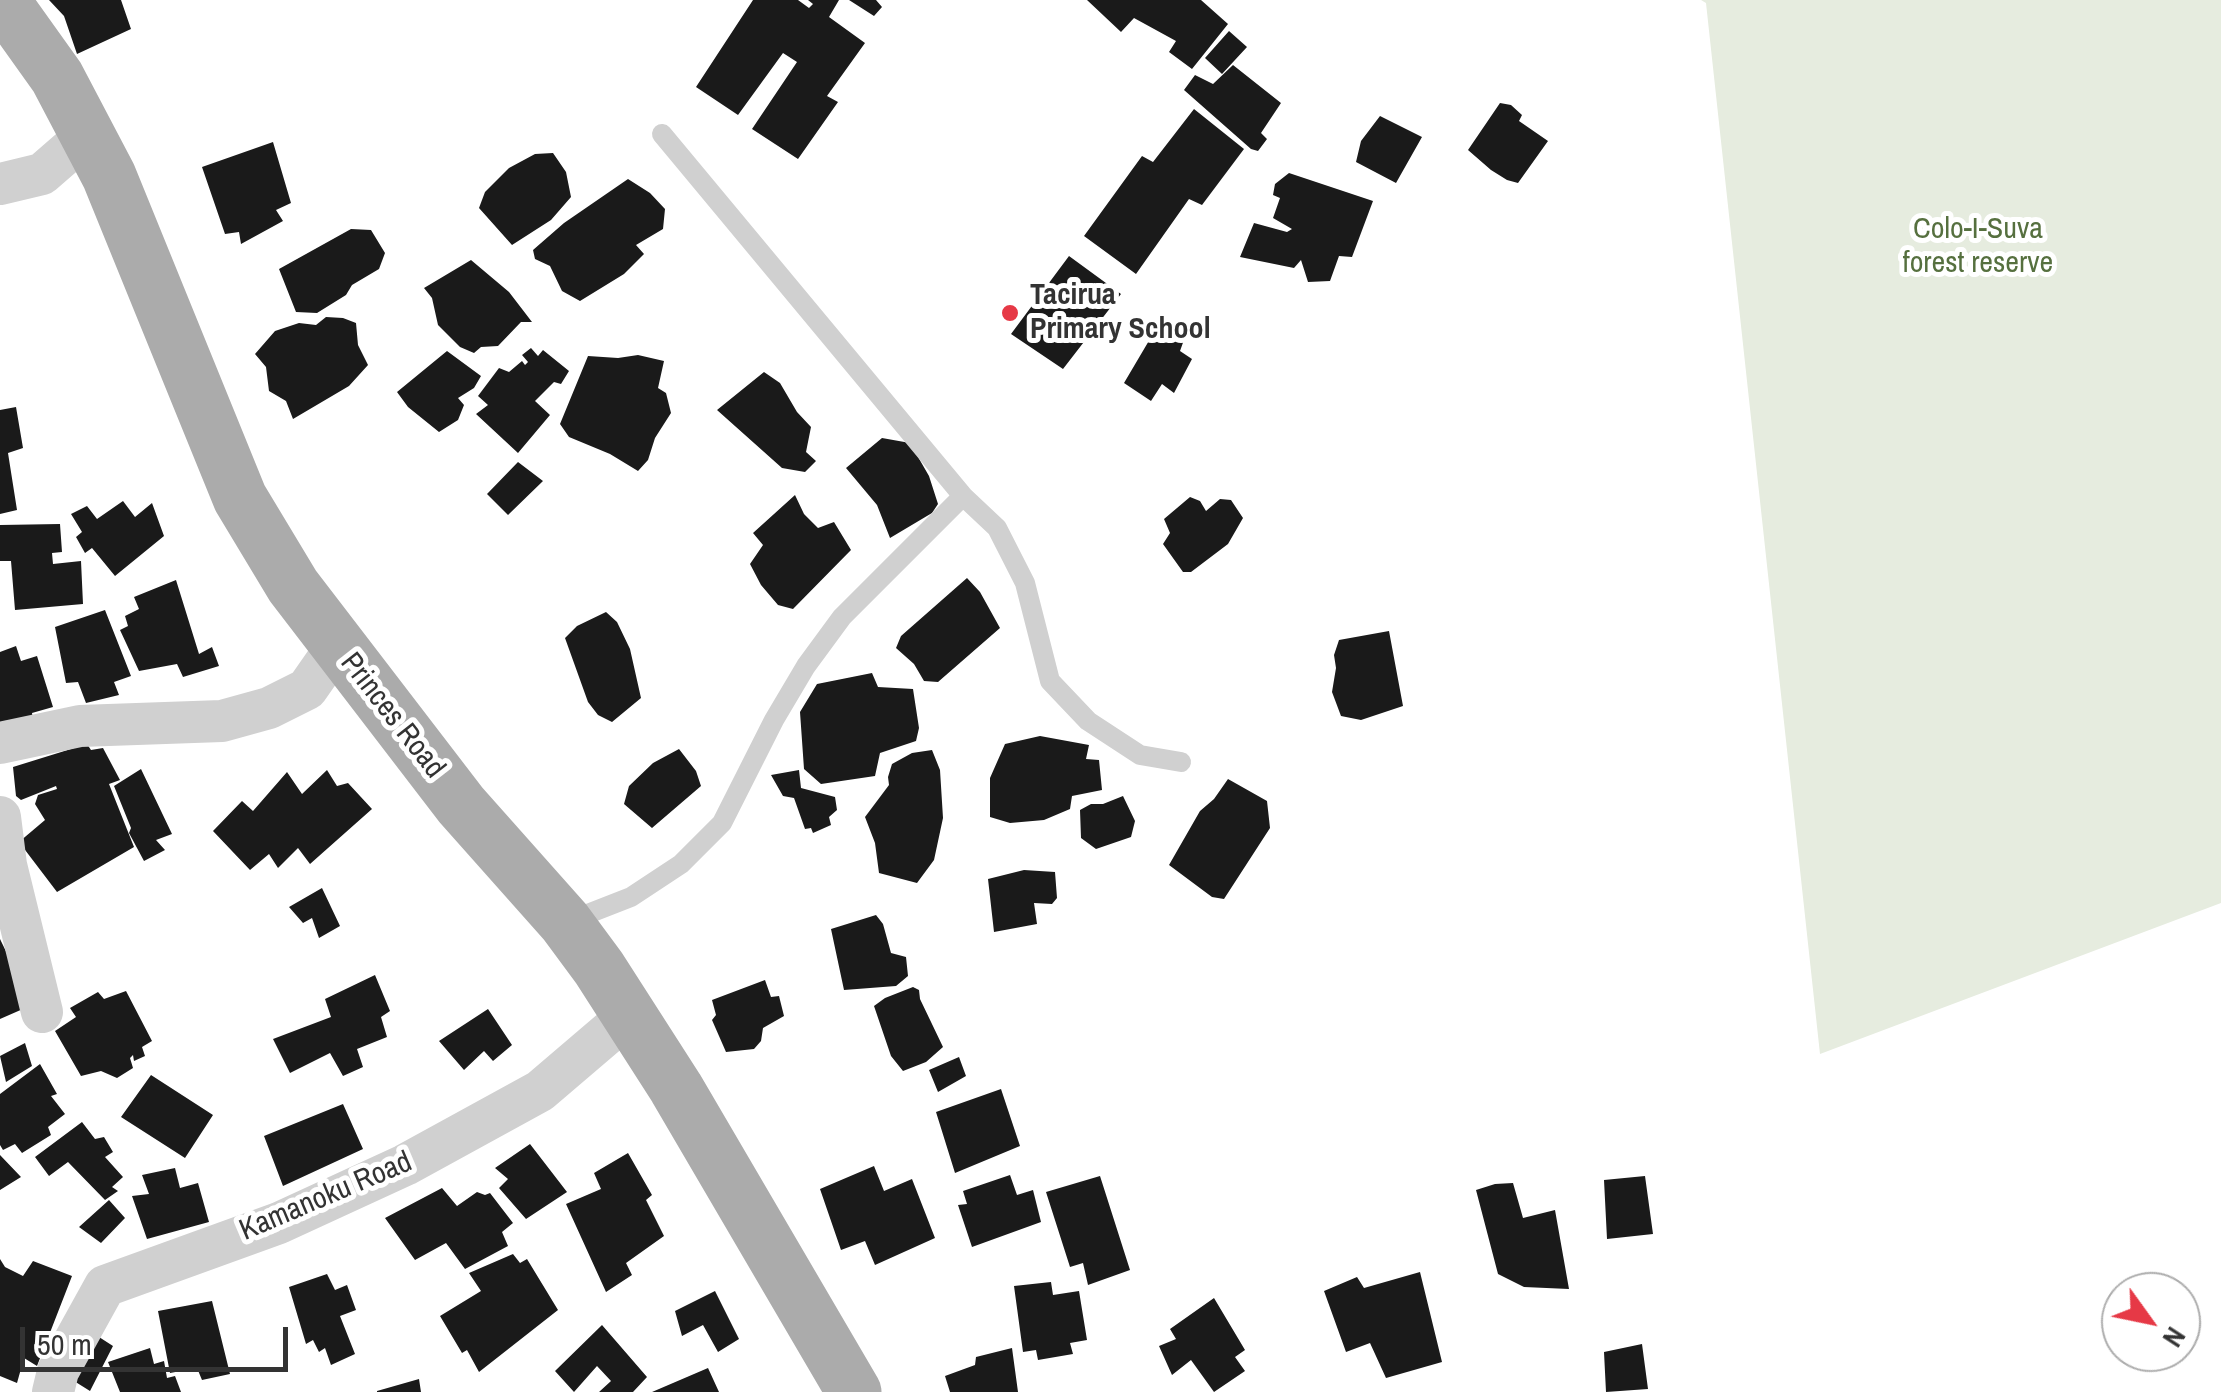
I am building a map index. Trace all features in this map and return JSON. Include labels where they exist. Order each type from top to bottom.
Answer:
[{"type":"main road","name":"Princes Road","points":[[2,0],[57,76],[88,134],[135,238],[240,498],[293,586],[461,805],[565,922],[629,1015],[841,1386]]},
{"type":"street","points":[[0,184],[42,174],[88,134]]},
{"type":"street","points":[[0,743],[80,726],[222,721],[269,708],[307,688],[337,646]]},
{"type":"street","points":[[0,817],[6,864],[42,1012]]},
{"type":"street","name":"Kamanoku Road","points":[[53,1392],[58,1371],[105,1286],[279,1223],[405,1165],[540,1091],[629,1015]]},
{"type":"lane","points":[[662,134],[964,496],[997,528],[1025,583],[1050,681],[1088,721],[1140,755],[1181,762]]},
{"type":"lane","points":[[565,922],[631,896],[681,864],[722,823],[774,720],[833,629],[964,496]]},
{"type":"green space","name":"Colo-I-Suva forest reserve","points":[[1701,0],[2221,0],[2221,903],[1820,1054],[1706,3]]},
{"type":"building","points":[[49,0],[121,0],[131,29],[77,54],[64,16]]},
{"type":"building","points":[[753,0],[798,0],[809,8],[813,4],[808,0],[839,0],[829,17],[865,43],[827,96],[838,102],[798,159],[752,129],[797,62],[783,53],[738,115],[696,87]]},
{"type":"building","points":[[849,0],[876,0],[882,7],[874,16]]},
{"type":"building","points":[[1087,0],[1201,0],[1228,24],[1192,69],[1169,52],[1176,41],[1134,18],[1121,32]]},
{"type":"building","points":[[1229,31],[1247,47],[1222,74],[1205,58]]},
{"type":"building","points":[[1233,65],[1281,103],[1261,133],[1267,139],[1258,151],[1184,90],[1195,75],[1213,84]]},
{"type":"building","points":[[1500,103],[1511,105],[1522,115],[1519,121],[1548,141],[1518,183],[1491,170],[1468,150]]},
{"type":"building","points":[[1194,109],[1244,149],[1202,205],[1189,199],[1136,274],[1084,236],[1142,156],[1153,162]]},
{"type":"building","points":[[1380,116],[1422,137],[1396,183],[1356,162],[1361,141]]},
{"type":"building","points":[[273,142],[291,203],[276,210],[283,221],[241,244],[239,232],[225,234],[202,167]]},
{"type":"building","points":[[553,153],[566,172],[571,197],[551,220],[512,245],[479,208],[485,192],[509,168],[535,154]]},
{"type":"building","points":[[1289,173],[1373,201],[1352,257],[1339,256],[1330,281],[1308,282],[1301,260],[1294,268],[1240,257],[1254,223],[1287,232],[1292,229],[1273,218],[1280,198],[1273,195],[1275,184]]},
{"type":"building","points":[[628,179],[665,209],[663,229],[636,245],[644,254],[624,274],[580,301],[562,291],[550,266],[535,259],[533,250],[564,223]]},
{"type":"building","points":[[351,229],[371,230],[385,253],[379,269],[317,313],[296,312],[279,269]]},
{"type":"building","points":[[1069,256],[1121,294],[1063,369],[1011,334]]},
{"type":"building","points":[[471,260],[509,292],[532,322],[521,322],[498,346],[481,347],[474,353],[460,347],[438,325],[432,298],[424,288]]},
{"type":"building","points":[[326,317],[356,323],[358,345],[368,365],[349,386],[293,419],[286,401],[269,391],[266,367],[255,354],[275,331],[299,323],[316,325]]},
{"type":"building","points":[[1160,322],[1185,337],[1180,351],[1192,359],[1174,393],[1162,384],[1151,401],[1124,383]]},
{"type":"building","points":[[531,348],[538,356],[543,350],[569,371],[561,384],[554,382],[535,401],[550,415],[518,453],[476,414],[488,405],[478,396],[499,368],[509,372],[522,361],[525,365],[528,362],[522,355]]},
{"type":"building","points":[[447,351],[481,376],[474,388],[458,398],[464,405],[458,420],[439,432],[408,407],[397,392]]},
{"type":"building","points":[[638,355],[664,361],[658,388],[666,393],[671,413],[655,438],[648,460],[638,471],[569,437],[560,424],[588,356]]},
{"type":"building","points":[[764,372],[780,383],[811,427],[806,452],[816,461],[805,472],[782,468],[717,410]]},
{"type":"building","points":[[16,407],[23,448],[8,453],[17,510],[0,514],[0,410]]},
{"type":"building","points":[[882,438],[910,443],[929,476],[938,504],[932,513],[890,538],[877,505],[846,468]]},
{"type":"building","points":[[518,462],[543,481],[508,515],[487,494]]},
{"type":"building","points":[[795,495],[804,514],[818,528],[834,522],[851,550],[793,609],[778,605],[750,564],[763,545],[753,533]]},
{"type":"building","points":[[1190,497],[1200,501],[1206,511],[1220,499],[1231,500],[1243,518],[1228,544],[1191,572],[1183,572],[1163,544],[1170,533],[1164,519]]},
{"type":"building","points":[[123,501],[135,517],[152,503],[164,536],[115,576],[92,548],[85,553],[76,537],[82,532],[71,514],[87,506],[97,519]]},
{"type":"building","points":[[60,524],[62,552],[52,553],[53,564],[81,561],[83,604],[15,610],[11,561],[0,561],[0,525]]},
{"type":"building","points":[[967,578],[980,592],[1000,628],[938,682],[924,681],[914,664],[896,648],[901,636]]},
{"type":"building","points":[[176,580],[199,654],[212,647],[219,666],[183,677],[177,664],[139,671],[120,630],[128,626],[125,616],[139,609],[134,597]]},
{"type":"building","points":[[105,610],[131,676],[114,682],[119,695],[86,703],[78,682],[66,683],[55,627]]},
{"type":"building","points":[[606,612],[617,622],[630,649],[641,698],[612,722],[598,715],[588,702],[565,638],[577,626]]},
{"type":"building","points":[[1389,631],[1403,706],[1361,720],[1341,716],[1332,692],[1339,640]]},
{"type":"building","points":[[16,646],[21,661],[37,656],[53,707],[32,713],[34,726],[0,723],[0,652]]},
{"type":"building","points":[[872,673],[878,687],[913,689],[919,728],[916,741],[880,753],[875,776],[821,784],[804,769],[800,712],[817,684]]},
{"type":"building","points":[[1040,736],[1089,745],[1086,759],[1099,760],[1102,790],[1072,796],[1070,809],[1044,820],[1010,823],[990,817],[990,778],[1005,744]]},
{"type":"building","points":[[87,744],[91,750],[103,748],[120,780],[109,784],[134,847],[57,892],[19,842],[45,820],[35,804],[38,795],[57,789],[56,786],[21,800],[16,796],[13,767]]},
{"type":"building","points":[[679,749],[696,771],[701,786],[652,828],[624,804],[629,786],[653,763]]},
{"type":"building","points":[[932,750],[940,770],[943,818],[934,860],[917,883],[879,873],[875,843],[865,817],[889,785],[892,764],[912,753]]},
{"type":"building","points":[[141,769],[172,834],[156,840],[165,850],[144,861],[129,833],[131,828],[114,786]]},
{"type":"building","points":[[327,770],[337,786],[348,783],[372,809],[310,864],[298,848],[278,868],[269,854],[250,870],[213,831],[242,801],[253,811],[287,772],[302,794]]},
{"type":"building","points":[[799,770],[801,788],[835,797],[837,810],[829,817],[831,825],[813,833],[811,828],[805,829],[794,798],[783,796],[771,775]]},
{"type":"building","points":[[1228,779],[1267,801],[1270,828],[1224,899],[1212,897],[1169,865],[1200,811]]},
{"type":"building","points":[[1123,796],[1135,821],[1131,837],[1096,849],[1081,838],[1080,810]]},
{"type":"building","points":[[1024,870],[1055,872],[1057,898],[1052,904],[1034,903],[1037,924],[994,932],[988,879]]},
{"type":"building","points":[[322,888],[340,926],[319,938],[312,918],[303,923],[289,907]]},
{"type":"building","points":[[876,915],[883,924],[891,953],[906,957],[908,976],[896,986],[844,990],[831,929]]},
{"type":"building","points":[[0,939],[32,1005],[0,1019]]},
{"type":"building","points":[[375,975],[390,1011],[381,1017],[387,1037],[357,1049],[363,1067],[343,1076],[330,1053],[290,1073],[273,1039],[331,1017],[325,999]]},
{"type":"building","points":[[765,980],[771,997],[779,996],[784,1016],[763,1028],[761,1041],[754,1049],[726,1052],[712,1020],[716,1015],[712,1000]]},
{"type":"building","points":[[913,987],[919,990],[943,1047],[926,1062],[903,1071],[891,1056],[874,1006]]},
{"type":"building","points":[[126,991],[152,1041],[142,1047],[145,1056],[134,1061],[133,1055],[133,1068],[117,1078],[101,1071],[81,1076],[55,1031],[76,1017],[70,1008],[98,992],[104,999]]},
{"type":"building","points":[[488,1009],[512,1045],[493,1061],[484,1051],[464,1070],[439,1041]]},
{"type":"building","points":[[25,1043],[32,1066],[6,1082],[0,1056]]},
{"type":"building","points":[[959,1057],[966,1076],[938,1092],[929,1070]]},
{"type":"building","points":[[40,1064],[57,1094],[51,1096],[65,1114],[48,1127],[51,1135],[22,1153],[15,1144],[3,1150],[0,1094]]},
{"type":"building","points":[[151,1075],[213,1115],[185,1158],[121,1117]]},
{"type":"building","points":[[1001,1089],[1020,1146],[955,1173],[936,1112]]},
{"type":"building","points":[[343,1104],[363,1149],[283,1186],[264,1136]]},
{"type":"building","points":[[82,1122],[95,1139],[104,1137],[113,1152],[105,1157],[123,1177],[112,1187],[118,1191],[105,1200],[68,1162],[49,1176],[35,1157]]},
{"type":"building","points":[[530,1144],[567,1192],[526,1219],[499,1188],[508,1179],[495,1168]]},
{"type":"building","points":[[628,1153],[652,1195],[646,1200],[664,1236],[626,1263],[632,1275],[606,1292],[566,1204],[601,1189],[594,1173]]},
{"type":"building","points":[[0,1155],[21,1177],[0,1190]]},
{"type":"building","points":[[874,1166],[884,1191],[912,1179],[935,1238],[875,1265],[865,1241],[841,1250],[820,1189]]},
{"type":"building","points":[[175,1168],[180,1188],[198,1183],[209,1222],[147,1239],[132,1196],[149,1194],[142,1175]]},
{"type":"building","points":[[1010,1175],[1017,1195],[1033,1190],[1041,1222],[972,1247],[958,1205],[967,1204],[963,1191]]},
{"type":"building","points":[[1100,1176],[1130,1270],[1088,1285],[1083,1263],[1070,1267],[1046,1192]]},
{"type":"building","points":[[1645,1176],[1653,1234],[1607,1239],[1604,1180]]},
{"type":"building","points":[[1513,1183],[1523,1218],[1555,1210],[1569,1289],[1524,1287],[1498,1274],[1476,1190]]},
{"type":"building","points":[[442,1188],[457,1206],[477,1192],[490,1193],[513,1223],[502,1232],[508,1246],[465,1269],[446,1243],[415,1260],[385,1218]]},
{"type":"building","points":[[109,1200],[125,1218],[101,1243],[79,1227]]},
{"type":"building","points":[[513,1254],[520,1263],[527,1259],[558,1310],[479,1372],[467,1350],[462,1353],[440,1316],[481,1291],[469,1273]]},
{"type":"building","points":[[0,1259],[5,1267],[23,1276],[33,1261],[72,1276],[37,1366],[24,1358],[17,1383],[0,1376]]},
{"type":"building","points":[[1420,1272],[1442,1362],[1386,1378],[1370,1343],[1346,1352],[1324,1291],[1357,1277],[1364,1288]]},
{"type":"building","points":[[327,1274],[335,1290],[347,1285],[356,1310],[340,1316],[355,1354],[331,1365],[325,1348],[319,1352],[313,1340],[306,1344],[289,1287]]},
{"type":"building","points":[[1051,1282],[1053,1295],[1079,1291],[1087,1340],[1070,1343],[1073,1354],[1038,1360],[1036,1350],[1023,1352],[1014,1286]]},
{"type":"building","points":[[715,1291],[739,1339],[718,1352],[703,1325],[682,1336],[675,1311]]},
{"type":"building","points":[[1214,1298],[1245,1350],[1235,1357],[1245,1371],[1214,1392],[1191,1360],[1172,1375],[1159,1346],[1176,1339],[1170,1329]]},
{"type":"building","points":[[212,1301],[230,1374],[202,1380],[197,1368],[170,1373],[158,1311]]},
{"type":"building","points":[[602,1325],[647,1377],[633,1392],[599,1392],[611,1381],[597,1366],[574,1392],[555,1371]]},
{"type":"building","points":[[85,1328],[113,1346],[90,1391],[58,1371]]},
{"type":"building","points":[[1642,1344],[1648,1389],[1606,1392],[1604,1352]]},
{"type":"building","points":[[150,1348],[154,1364],[164,1361],[167,1378],[175,1376],[181,1392],[120,1392],[108,1362]]},
{"type":"building","points":[[1012,1348],[1018,1392],[950,1392],[945,1376],[975,1365],[976,1357]]},
{"type":"building","points":[[708,1368],[719,1392],[652,1392]]},
{"type":"building","points":[[419,1379],[421,1392],[377,1392],[377,1391]]},
{"type":"place","name":"Tacirua Primary School","points":[[1010,313]]}]
